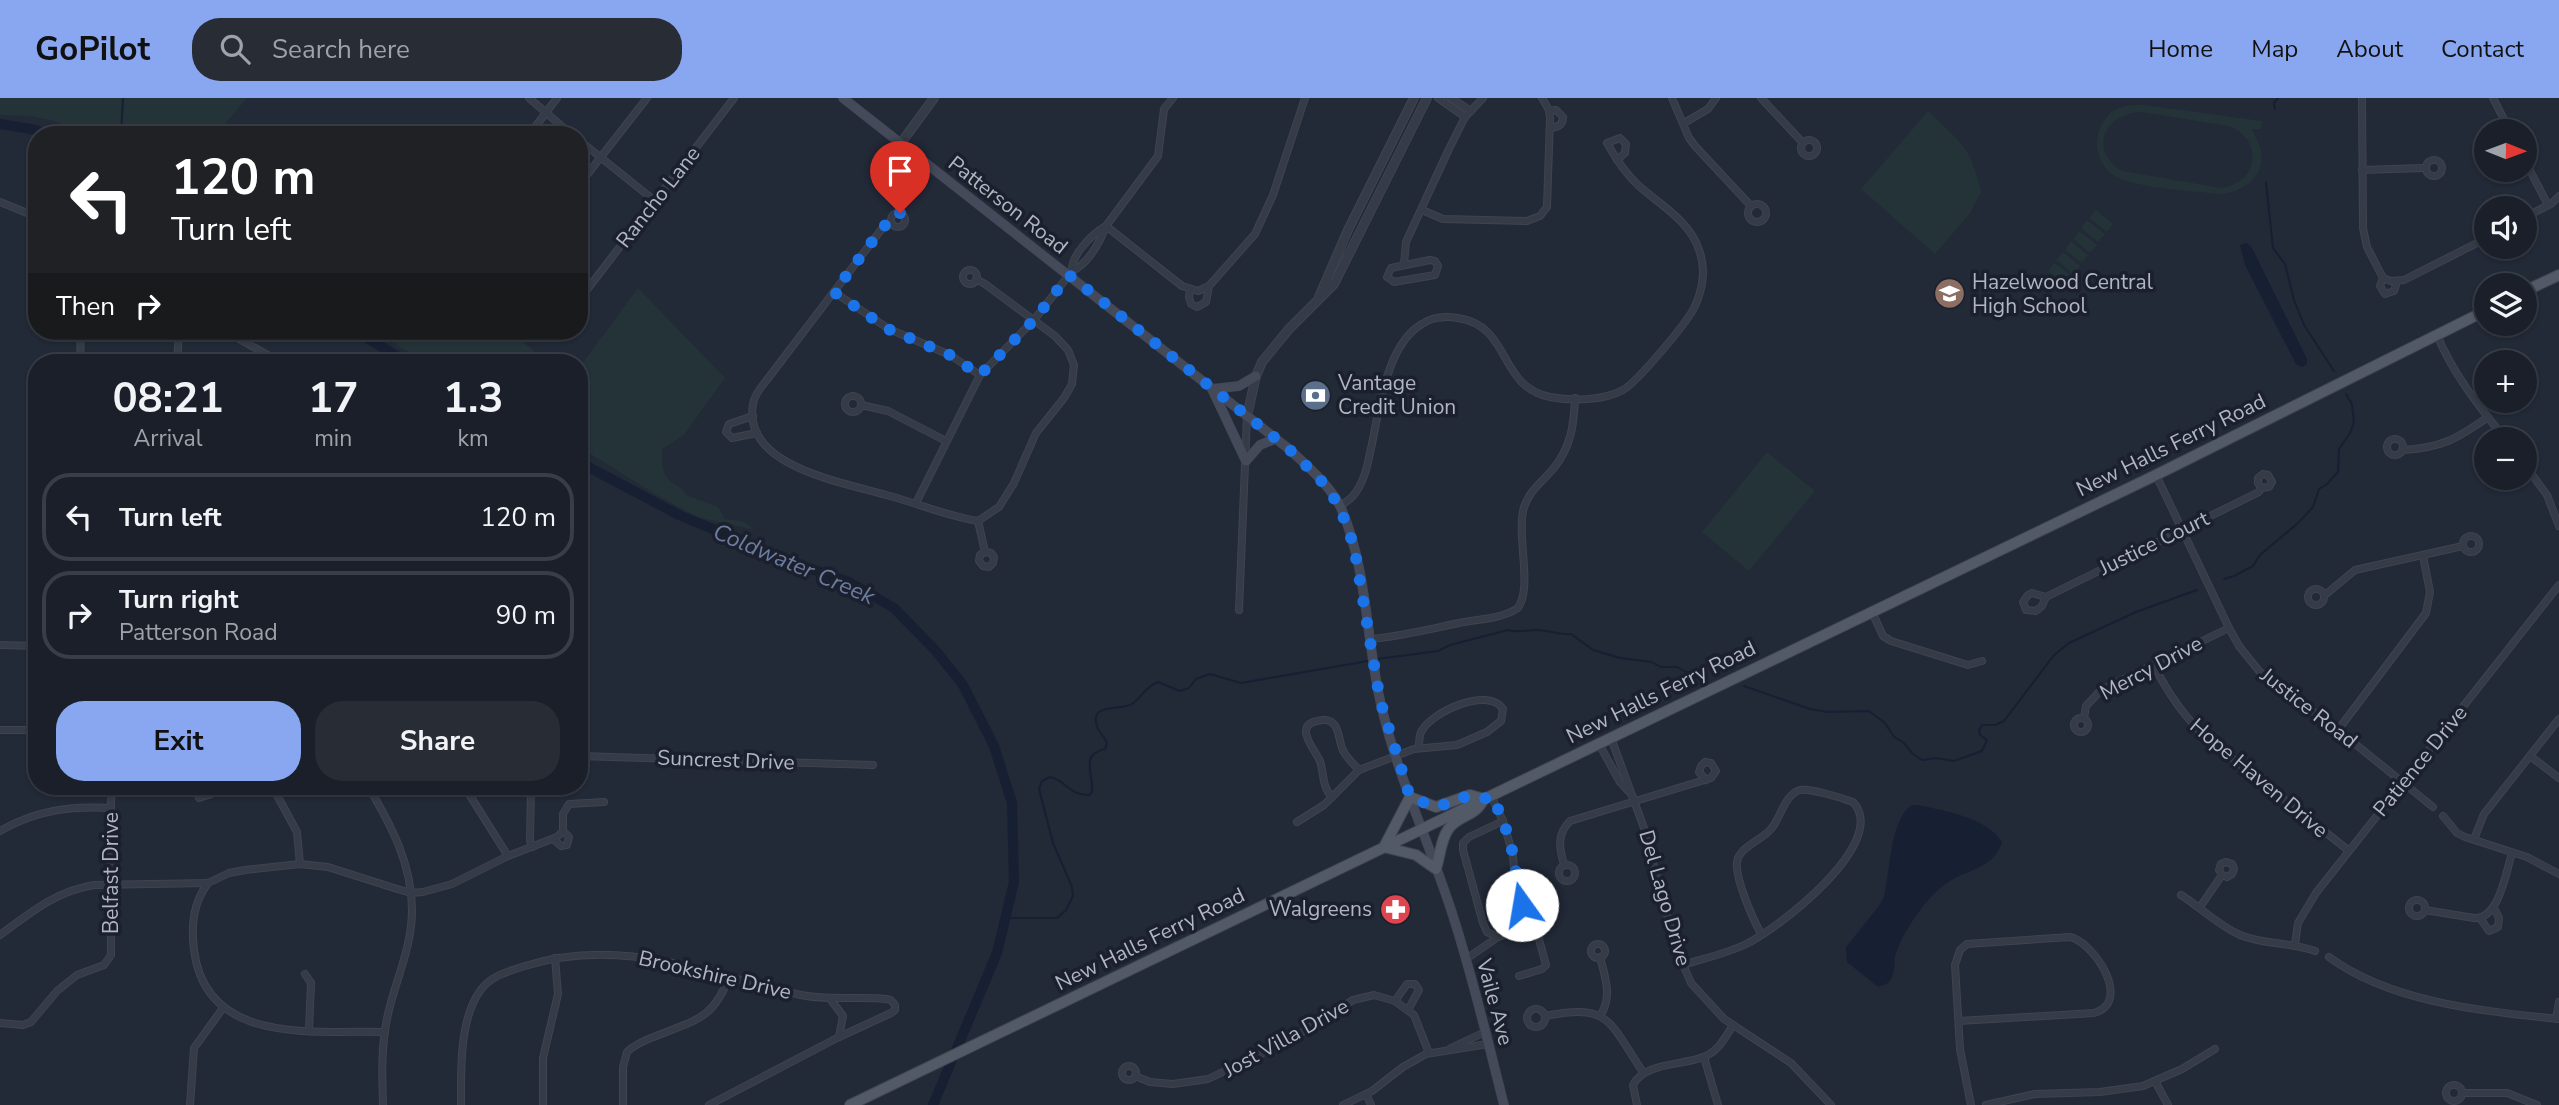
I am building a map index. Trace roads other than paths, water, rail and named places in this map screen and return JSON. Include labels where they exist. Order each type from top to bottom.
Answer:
[{"type":"main road","name":"Patterson Road","points":[[843,98],[1070,273],[1275,439],[1319,478],[1340,507],[1354,546],[1380,700],[1421,830]]},
{"type":"main road","points":[[2537,285],[2559,275]]},
{"type":"main road","name":"New Halls Ferry Road","points":[[850,1105],[2156,475],[2474,316]]},
{"type":"main road","points":[[1255,376],[1239,386],[1212,389],[1246,461],[1260,445],[1275,439]]},
{"type":"main road","points":[[1470,795],[1488,797],[1474,813],[1455,822],[1447,830],[1436,869],[1416,855],[1384,847],[1410,797],[1436,807],[1470,795]]},
{"type":"main road","name":"Vaile Ave","points":[[1421,830],[1466,960],[1504,1105]]},
{"type":"street","points":[[529,98],[560,126]]},
{"type":"street","points":[[536,126],[557,98]]},
{"type":"street","points":[[588,175],[648,98]]},
{"type":"street","name":"Rancho Lane","points":[[588,288],[734,98]]},
{"type":"street","points":[[901,143],[934,98]]},
{"type":"street","points":[[916,503],[980,375],[1034,320],[1070,273],[1072,263],[1084,246],[1106,226],[1158,156],[1164,109],[1173,98]]},
{"type":"street","points":[[1106,226],[1182,286],[1198,291],[1209,286],[1255,234],[1273,195],[1305,98]]},
{"type":"street","points":[[1318,300],[1348,230],[1414,98]]},
{"type":"street","points":[[1239,610],[1247,416],[1255,376],[1276,342],[1330,291],[1427,98]]},
{"type":"street","points":[[1438,98],[1465,117]]},
{"type":"street","points":[[1451,98],[1471,111]]},
{"type":"street","points":[[1404,264],[1406,242],[1465,117],[1483,98]]},
{"type":"street","points":[[1422,210],[1444,219],[1527,220],[1540,216],[1547,207],[1550,128],[1549,111],[1542,98]]},
{"type":"street","points":[[1672,98],[1695,146],[1751,206]]},
{"type":"street","points":[[1684,123],[1707,109],[1716,98]]},
{"type":"street","points":[[1761,98],[1803,143]]},
{"type":"street","points":[[2362,98],[2363,228],[2367,247],[2383,278],[2380,286],[2385,294],[2393,291],[2397,281]]},
{"type":"street","points":[[2493,98],[2504,119]]},
{"type":"street","points":[[1549,111],[1556,110],[1563,117],[1561,124],[1550,128]]},
{"type":"street","points":[[1340,507],[1353,496],[1366,471],[1387,379],[1395,356],[1406,338],[1422,323],[1453,317],[1481,326],[1495,339],[1516,379],[1551,397],[1575,398],[1613,394],[1631,385],[1694,310],[1702,284],[1702,257],[1688,228],[1637,184],[1617,160],[1607,143],[1620,138],[1626,144],[1625,153],[1617,160]]},
{"type":"street","points":[[588,148],[655,201]]},
{"type":"street","points":[[2362,170],[2424,168]]},
{"type":"street","points":[[2537,182],[2549,204],[2559,206]]},
{"type":"street","points":[[2537,210],[2559,196]]},
{"type":"street","points":[[0,202],[28,213]]},
{"type":"street","points":[[891,222],[884,226],[766,380],[753,402],[753,425],[757,432],[773,452],[796,469],[956,517],[978,521],[999,507],[1014,483],[1036,433],[1072,384],[1074,365],[1068,349],[1055,335],[976,279]]},
{"type":"street","points":[[2383,278],[2404,280],[2474,244]]},
{"type":"street","points":[[1430,260],[1435,261],[1438,270],[1435,275],[1428,277],[1400,282],[1389,280],[1388,272],[1391,268],[1404,264],[1430,260]]},
{"type":"street","points":[[1190,289],[1191,304],[1197,307],[1206,302],[1209,286]]},
{"type":"street","points":[[834,292],[888,329],[950,355],[980,375]]},
{"type":"street","points":[[2437,335],[2458,376],[2496,427]]},
{"type":"street","points":[[241,340],[263,353]]},
{"type":"street","points":[[1372,641],[1503,615],[1518,608],[1524,595],[1522,523],[1525,503],[1566,451],[1574,422],[1575,398]]},
{"type":"street","points":[[860,405],[888,411],[946,441]]},
{"type":"street","points":[[753,416],[729,424],[726,432],[733,438],[757,432]]},
{"type":"street","points":[[2402,450],[2459,438],[2488,417]]},
{"type":"street","name":"Justice Road","points":[[2156,475],[2229,628],[2259,671],[2338,730],[2433,807]]},
{"type":"street","points":[[2537,481],[2547,495],[2559,526]]},
{"type":"street","name":"Justice Court","points":[[2046,597],[2259,492],[2261,488]]},
{"type":"street","points":[[978,521],[985,552]]},
{"type":"street","points":[[2325,595],[2355,570],[2463,546]]},
{"type":"street","points":[[2338,730],[2426,613],[2430,593],[2423,556]]},
{"type":"street","name":"Patience Drive","points":[[2295,944],[2298,923],[2303,913],[2348,850],[2559,585]]},
{"type":"street","points":[[1871,612],[1883,636],[1891,641],[1968,665],[1982,661]]},
{"type":"street","name":"Mercy Drive","points":[[2084,718],[2086,706],[2101,690],[2229,628]]},
{"type":"street","points":[[0,645],[28,646]]},
{"type":"street","name":"Hope Haven Drive","points":[[2154,665],[2164,686],[2190,722],[2348,850]]},
{"type":"street","points":[[1297,822],[1324,805],[1359,770],[1419,748],[1457,745],[1472,740],[1501,721],[1503,709],[1495,702],[1481,700],[1448,709],[1434,716],[1420,733],[1419,748]]},
{"type":"street","points":[[2474,839],[2484,814],[2559,719]]},
{"type":"street","points":[[1332,797],[1325,787],[1319,760],[1306,738],[1309,726],[1323,720],[1329,720],[1335,725],[1342,748],[1359,770]]},
{"type":"street","points":[[0,730],[28,730]]},
{"type":"street","name":"Del Lago Drive","points":[[1611,738],[1631,787],[1682,965],[1700,995],[1724,1019],[1791,1063],[1831,1105]]},
{"type":"street","name":"Del Lago Drive","points":[[1599,744],[1620,782],[1633,798]]},
{"type":"street","name":"Suncrest Drive","points":[[588,756],[873,765]]},
{"type":"street","points":[[2530,756],[2559,778]]},
{"type":"street","points":[[1564,864],[1559,841],[1564,827],[1570,821],[1633,798],[1706,780]]},
{"type":"street","points":[[1682,965],[1732,950],[1761,934],[1786,918],[1826,884],[1859,832],[1860,814],[1853,802],[1799,790],[1793,794],[1774,826],[1739,855],[1736,864],[1748,908],[1761,934]]},
{"type":"street","name":"Belfast Drive","points":[[0,1023],[23,1025],[31,1022],[49,999],[68,982],[109,960],[112,795]]},
{"type":"street","points":[[199,798],[208,795]]},
{"type":"street","points":[[277,795],[297,832],[300,864]]},
{"type":"street","points":[[373,795],[397,838],[405,863],[412,910],[409,941],[385,1032],[381,1070],[383,1105]]},
{"type":"street","points":[[471,795],[508,856]]},
{"type":"street","points":[[531,795],[530,841],[533,847]]},
{"type":"street","points":[[1488,797],[1503,821],[1513,855],[1515,884],[1528,927]]},
{"type":"street","points":[[552,839],[561,846],[567,845],[569,837],[563,831],[563,814],[569,804],[604,802]]},
{"type":"street","points":[[0,831],[24,818],[55,809],[86,806],[111,808]]},
{"type":"street","points":[[2443,816],[2457,832],[2527,857],[2559,874]]},
{"type":"street","points":[[1498,937],[1488,932],[1483,923],[1463,843],[1469,837],[1503,821]]},
{"type":"street","points":[[0,935],[28,913],[67,892],[94,885],[208,883],[229,873],[300,864],[344,871],[411,893],[424,892],[453,884],[508,856],[552,839],[563,831]]},
{"type":"street","points":[[2425,910],[2480,918],[2487,915],[2494,908],[2512,853]]},
{"type":"street","points":[[2200,907],[2222,875]]},
{"type":"street","points":[[208,883],[195,905],[195,958],[204,982],[223,1008],[253,1024],[279,1029],[385,1032]]},
{"type":"street","points":[[2181,895],[2239,934],[2263,941],[2295,944],[2315,951]]},
{"type":"street","points":[[2480,918],[2490,931],[2498,928],[2500,918],[2494,908]]},
{"type":"street","points":[[1466,960],[1498,937],[1532,926],[1537,932],[1546,965],[1542,970],[1520,976]]},
{"type":"street","points":[[1959,1021],[2102,1011],[2113,996],[2096,958],[2082,941],[2070,937],[1967,944],[1956,958],[1959,1021],[1962,1064],[1971,1105]]},
{"type":"street","name":"Brookshire Drive","points":[[461,1105],[461,1054],[471,1012],[480,989],[491,979],[507,972],[555,958],[599,953],[634,956],[801,995],[831,1000],[886,999],[895,1005],[895,1010],[891,1013],[839,1037]]},
{"type":"street","points":[[1600,957],[1607,989],[1605,1009],[1600,1016]]},
{"type":"street","points":[[2329,957],[2357,975],[2401,993],[2442,1002],[2558,1019],[2559,1002]]},
{"type":"street","points":[[543,1105],[543,1058],[558,994],[555,958]]},
{"type":"street","points":[[305,974],[311,983],[309,1030]]},
{"type":"street","points":[[623,1105],[623,1067],[627,1052],[640,1042],[703,1017],[721,998],[729,977]]},
{"type":"street","points":[[1395,1001],[1407,984],[1415,984],[1419,990],[1418,994],[1408,1010]]},
{"type":"street","name":"Jost Villa Drive","points":[[1135,1076],[1150,1082],[1173,1084],[1208,1079],[1290,1040],[1353,1000],[1374,995],[1395,1001],[1408,1010],[1418,1021],[1429,1053]]},
{"type":"street","points":[[709,1105],[839,1037],[844,1016],[831,1000]]},
{"type":"street","points":[[190,1105],[194,1048],[223,1008]]},
{"type":"street","points":[[1545,1016],[1577,1011],[1600,1016],[1613,1027],[1643,1072]]},
{"type":"street","points":[[1637,1105],[1633,1084],[1643,1072],[1704,1057],[1718,1047],[1734,1026]]},
{"type":"street","points":[[1451,1048],[1485,1032]]},
{"type":"street","points":[[1343,1105],[1366,1094],[1403,1067],[1429,1053],[1488,1044]]},
{"type":"street","points":[[1986,1105],[2035,1094],[2143,1086],[2188,1066],[2215,1049]]},
{"type":"street","points":[[1704,1057],[1718,1105]]},
{"type":"street","points":[[2155,1081],[2168,1105]]},
{"type":"street","points":[[2462,1093],[2507,1093],[2537,1105]]},
{"type":"street","points":[[1366,1094],[1371,1105]]},
{"type":"water","points":[[2247,243],[2252,248],[2307,359],[2307,364],[2302,367],[2296,364],[2245,265],[2240,245]]},
{"type":"water","points":[[1912,805],[1976,821],[1995,833],[2002,842],[1987,863],[1948,882],[1921,909],[1900,944],[1891,979],[1878,987],[1847,962],[1846,947],[1884,897],[1895,834],[1899,822]]},
{"type":"waterway","points":[[121,126],[123,98]]},
{"type":"waterway","points":[[2275,109],[2274,103],[2278,98]]},
{"type":"waterway","name":"Coldwater Creek","points":[[0,124],[28,129]]},
{"type":"waterway","points":[[2266,182],[2273,248],[2285,264],[2294,300],[2304,325],[2334,371]]},
{"type":"waterway","name":"Coldwater Creek","points":[[370,340],[394,354]]},
{"type":"waterway","points":[[2224,579],[2253,566],[2260,555],[2313,507],[2319,489],[2338,472],[2339,449],[2354,422],[2352,404],[2346,394]]},
{"type":"waterway","name":"Coldwater Creek","points":[[588,467],[679,515],[802,566],[849,582],[894,608],[936,651],[963,685],[994,746],[1012,803],[1014,882],[997,953],[933,1105]]},
{"type":"waterway","points":[[1744,686],[1810,709],[1828,712],[1869,711],[1885,723],[1894,737],[1922,760],[1936,758],[1954,761],[1982,751],[1987,740],[1980,735],[1982,725],[1995,725],[2004,721],[2054,655],[2069,643],[2136,612],[2197,590]]},
{"type":"waterway","points":[[1377,659],[1438,651],[1450,645],[1508,630],[1541,630],[1571,634],[1593,650],[1620,658],[1652,662],[1661,667],[1677,667],[1706,676]]},
{"type":"waterway","points":[[1005,918],[1057,918],[1066,910],[1073,896],[1072,887],[1053,843],[1039,789],[1042,781],[1050,777],[1075,792],[1089,795],[1092,792],[1090,760],[1097,752],[1105,749],[1107,743],[1096,720],[1101,711],[1132,704],[1150,686],[1158,682],[1180,691],[1189,688],[1196,679],[1210,674],[1241,683],[1368,661]]},
{"type":"place","name":"Hazelwood Central High School","points":[[1949,294]]},
{"type":"place","name":"Vantage Credit Union","points":[[1315,395]]},
{"type":"place","name":"Walgreens","points":[[1395,909]]}]
